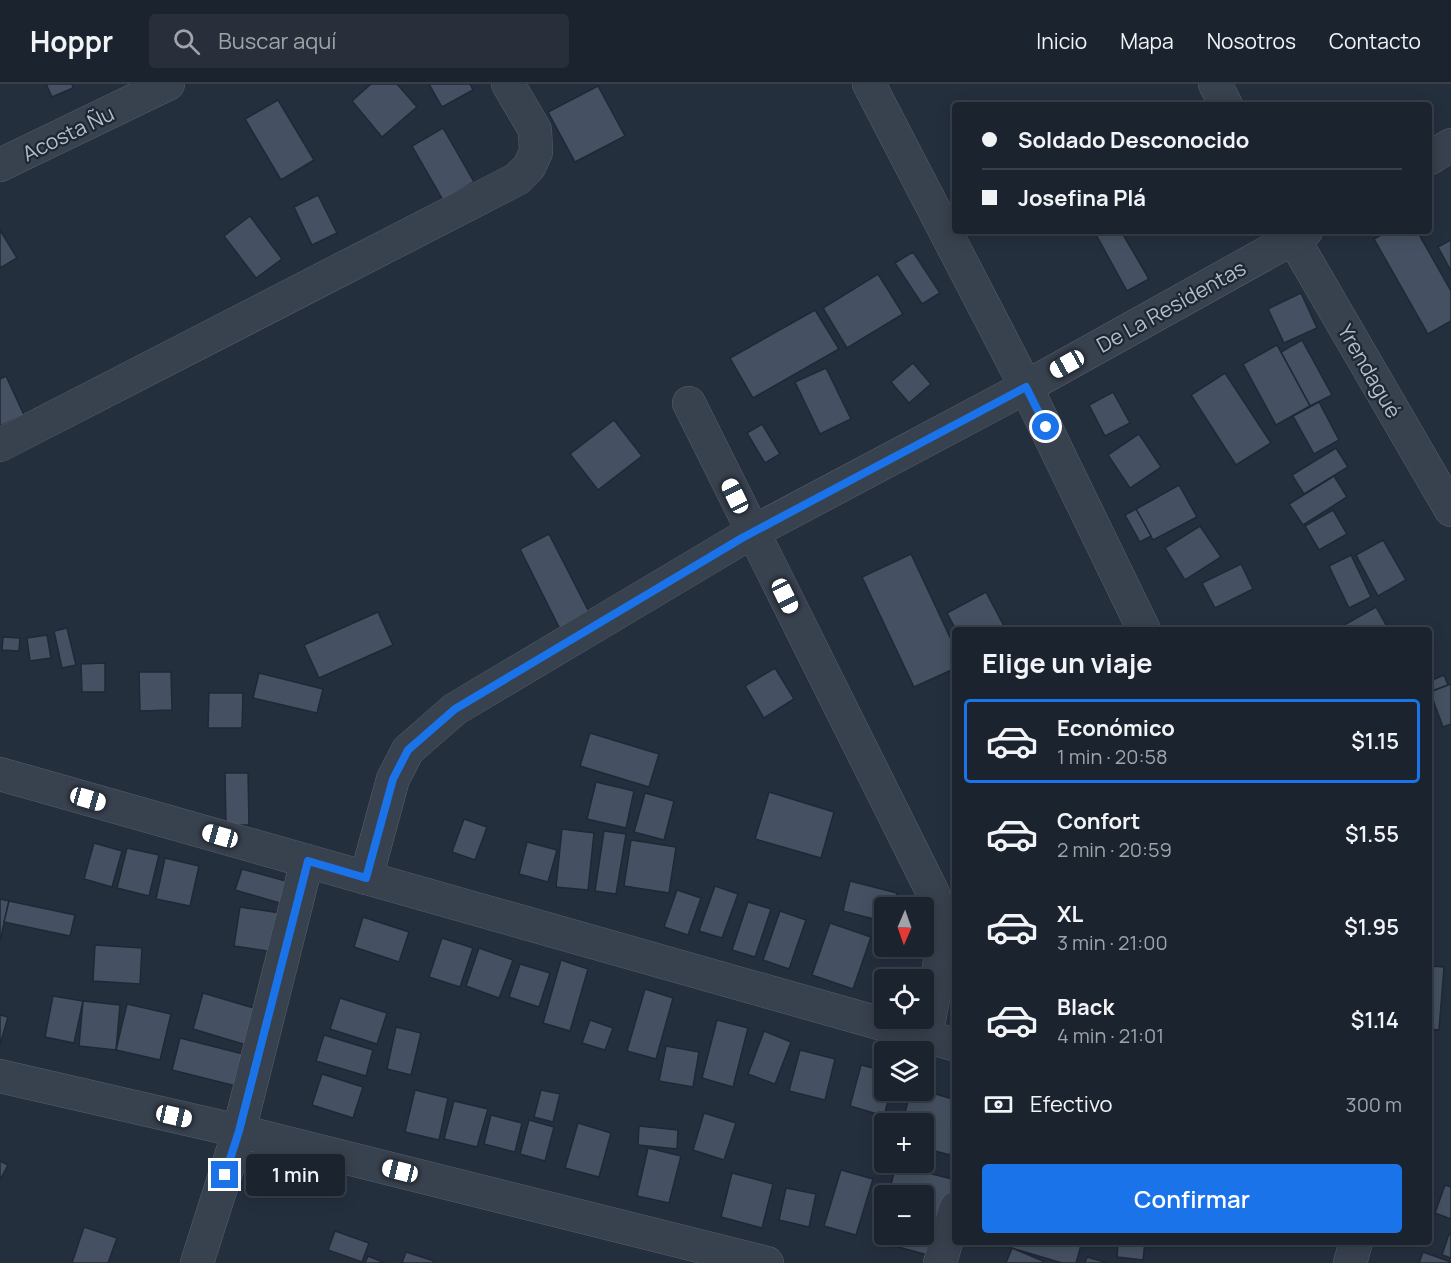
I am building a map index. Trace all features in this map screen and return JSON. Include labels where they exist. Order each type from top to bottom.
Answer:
[{"type":"street","name":"Acosta Ñu","points":[[0,165],[168,84]]},
{"type":"street","points":[[0,444],[517,178],[529,167],[536,152],[535,130],[508,84]]},
{"type":"street","points":[[869,84],[1026,387],[1143,627]]},
{"type":"street","points":[[1215,84],[1224,102]]},
{"type":"street","points":[[1432,157],[1451,146]]},
{"type":"street","name":"De La Residentas","points":[[366,878],[393,779],[408,750],[455,709],[753,532],[1026,387],[1296,234]]},
{"type":"street","name":"Yrendagué","points":[[1296,234],[1451,510]]},
{"type":"street","points":[[0,774],[941,1041],[940,961],[933,893],[689,404]]},
{"type":"street","points":[[197,1263],[239,1131],[308,861]]},
{"type":"street","points":[[0,1076],[239,1131],[767,1263]]},
{"type":"street","points":[[940,1263],[952,1222]]},
{"type":"street","points":[[1350,1263],[1355,1245]]},
{"type":"building","points":[[46,84],[72,84],[73,88],[52,97]]},
{"type":"building","points":[[371,84],[397,84],[417,107],[382,137],[352,101]]},
{"type":"building","points":[[429,84],[470,84],[473,90],[442,107]]},
{"type":"building","points":[[598,86],[625,136],[575,162],[548,112]]},
{"type":"building","points":[[278,100],[314,160],[281,180],[245,119]]},
{"type":"building","points":[[443,128],[474,182],[443,200],[412,146]]},
{"type":"building","points":[[318,195],[337,233],[312,245],[294,207]]},
{"type":"building","points":[[250,216],[282,259],[256,278],[224,236]]},
{"type":"building","points":[[0,230],[17,258],[0,268]]},
{"type":"building","points":[[1096,234],[1123,234],[1149,279],[1127,291]]},
{"type":"building","points":[[1383,234],[1419,234],[1451,291],[1451,321],[1428,334],[1374,239]]},
{"type":"building","points":[[1451,240],[1451,271],[1438,247]]},
{"type":"building","points":[[913,252],[940,293],[922,304],[895,263]]},
{"type":"building","points":[[878,274],[903,314],[847,348],[823,308]]},
{"type":"building","points":[[1301,293],[1317,328],[1284,343],[1268,309]]},
{"type":"building","points":[[815,310],[839,349],[753,398],[730,358]]},
{"type":"building","points":[[1302,340],[1332,395],[1310,406],[1281,352]]},
{"type":"building","points":[[1277,345],[1310,406],[1276,425],[1243,364]]},
{"type":"building","points":[[913,363],[931,384],[909,403],[891,382]]},
{"type":"building","points":[[826,368],[851,419],[820,434],[795,382]]},
{"type":"building","points":[[1225,373],[1271,443],[1236,465],[1191,395]]},
{"type":"building","points":[[6,376],[24,415],[0,426],[0,379]]},
{"type":"building","points":[[1113,392],[1130,423],[1105,436],[1089,405]]},
{"type":"building","points":[[1319,402],[1339,440],[1314,454],[1293,416]]},
{"type":"building","points":[[614,420],[642,456],[598,490],[570,454]]},
{"type":"building","points":[[762,424],[780,454],[765,463],[747,433]]},
{"type":"building","points":[[1139,434],[1161,467],[1130,488],[1108,455]]},
{"type":"building","points":[[1336,448],[1348,467],[1304,494],[1292,475]]},
{"type":"building","points":[[1334,476],[1347,497],[1303,525],[1289,504]]},
{"type":"building","points":[[1179,485],[1197,517],[1153,540],[1136,509]]},
{"type":"building","points":[[1136,509],[1151,536],[1140,542],[1125,515]]},
{"type":"building","points":[[1333,510],[1347,534],[1319,550],[1305,526]]},
{"type":"building","points":[[1200,526],[1221,557],[1185,580],[1165,548]]},
{"type":"building","points":[[549,534],[591,616],[561,631],[520,549]]},
{"type":"building","points":[[1383,540],[1406,580],[1378,596],[1356,555]]},
{"type":"building","points":[[911,554],[952,641],[952,670],[914,687],[862,577]]},
{"type":"building","points":[[1351,555],[1371,597],[1349,608],[1329,566]]},
{"type":"building","points":[[1241,564],[1253,589],[1215,608],[1202,583]]},
{"type":"building","points":[[986,592],[1004,627],[954,627],[947,613]]},
{"type":"building","points":[[1376,607],[1386,625],[1382,627],[1341,627]]},
{"type":"building","points":[[378,612],[393,645],[319,678],[304,645]]},
{"type":"building","points":[[67,628],[76,665],[62,668],[54,631]]},
{"type":"building","points":[[47,635],[51,658],[30,661],[27,638]]},
{"type":"building","points":[[3,637],[20,638],[19,651],[2,650]]},
{"type":"building","points":[[105,663],[105,692],[82,692],[81,664]]},
{"type":"building","points":[[775,668],[794,699],[764,718],[745,686]]},
{"type":"building","points":[[139,672],[171,672],[172,710],[140,711]]},
{"type":"building","points":[[259,673],[323,689],[317,713],[253,698]]},
{"type":"building","points":[[1444,675],[1448,685],[1432,691],[1432,680]]},
{"type":"building","points":[[1451,684],[1451,724],[1443,727],[1432,697],[1432,691]]},
{"type":"building","points":[[209,693],[243,693],[242,728],[208,728]]},
{"type":"building","points":[[590,733],[659,754],[649,787],[580,766]]},
{"type":"building","points":[[225,773],[248,773],[249,825],[226,825]]},
{"type":"building","points":[[596,782],[634,791],[626,828],[587,819]]},
{"type":"building","points":[[769,792],[834,812],[821,858],[755,839]]},
{"type":"building","points":[[645,793],[674,801],[664,840],[634,832]]},
{"type":"building","points":[[464,819],[487,827],[475,860],[452,852]]},
{"type":"building","points":[[562,829],[594,833],[588,890],[556,887]]},
{"type":"building","points":[[604,831],[626,834],[616,894],[595,891]]},
{"type":"building","points":[[631,840],[676,847],[669,893],[624,886]]},
{"type":"building","points":[[527,842],[557,850],[548,882],[519,874]]},
{"type":"building","points":[[94,843],[122,851],[112,887],[84,879]]},
{"type":"building","points":[[127,848],[159,855],[149,896],[117,888]]},
{"type":"building","points":[[165,858],[199,866],[190,906],[156,899]]},
{"type":"building","points":[[242,869],[289,882],[283,904],[235,890]]},
{"type":"building","points":[[850,881],[897,893],[896,897],[874,897],[874,919],[843,911]]},
{"type":"building","points":[[715,886],[738,894],[722,938],[699,931]]},
{"type":"building","points":[[677,890],[701,898],[688,935],[664,927]]},
{"type":"building","points":[[0,899],[9,901],[0,941]]},
{"type":"building","points":[[9,901],[75,915],[70,936],[4,922]]},
{"type":"building","points":[[748,902],[771,909],[755,957],[732,950]]},
{"type":"building","points":[[240,907],[280,913],[274,952],[234,946]]},
{"type":"building","points":[[780,911],[806,920],[789,969],[763,960]]},
{"type":"building","points":[[363,917],[409,932],[399,962],[354,947]]},
{"type":"building","points":[[830,923],[871,937],[853,989],[812,975]]},
{"type":"building","points":[[442,938],[473,948],[460,987],[429,977]]},
{"type":"building","points":[[95,945],[142,948],[140,984],[93,981]]},
{"type":"building","points":[[479,948],[513,960],[499,998],[466,986]]},
{"type":"building","points":[[561,960],[588,969],[570,1031],[543,1023]]},
{"type":"building","points":[[520,964],[550,973],[539,1007],[509,997]]},
{"type":"building","points":[[1432,966],[1444,967],[1439,1030],[1432,1029]]},
{"type":"building","points":[[645,989],[673,998],[656,1059],[627,1051]]},
{"type":"building","points":[[203,993],[264,1011],[253,1047],[193,1029]]},
{"type":"building","points":[[53,996],[83,1001],[74,1043],[45,1037]]},
{"type":"building","points":[[340,998],[387,1013],[377,1044],[330,1029]]},
{"type":"building","points":[[83,1001],[120,1005],[116,1050],[79,1046]]},
{"type":"building","points":[[127,1004],[171,1014],[160,1060],[116,1050]]},
{"type":"building","points":[[0,1015],[8,1017],[0,1045]]},
{"type":"building","points":[[590,1020],[613,1028],[605,1050],[582,1043]]},
{"type":"building","points":[[717,1020],[748,1028],[733,1087],[702,1078]]},
{"type":"building","points":[[396,1027],[421,1033],[411,1075],[387,1069]]},
{"type":"building","points":[[764,1031],[791,1042],[775,1084],[748,1074]]},
{"type":"building","points":[[324,1035],[373,1050],[366,1076],[316,1061]]},
{"type":"building","points":[[180,1038],[247,1055],[240,1087],[172,1070]]},
{"type":"building","points":[[666,1046],[699,1052],[693,1087],[659,1081]]},
{"type":"building","points":[[800,1050],[835,1059],[825,1100],[789,1091]]},
{"type":"building","points":[[861,1065],[874,1068],[874,1101],[888,1101],[885,1113],[874,1113],[850,1106]]},
{"type":"building","points":[[322,1074],[363,1087],[353,1118],[312,1105]]},
{"type":"building","points":[[415,1090],[448,1098],[439,1140],[405,1132]]},
{"type":"building","points":[[541,1090],[560,1094],[553,1122],[534,1117]]},
{"type":"building","points":[[934,1094],[952,1099],[950,1155],[934,1151],[934,1113],[905,1113],[908,1101],[934,1101]]},
{"type":"building","points":[[454,1101],[488,1109],[477,1147],[444,1139]]},
{"type":"building","points":[[704,1113],[736,1123],[724,1160],[693,1150]]},
{"type":"building","points":[[491,1115],[522,1123],[515,1152],[484,1144]]},
{"type":"building","points":[[529,1120],[554,1127],[545,1161],[520,1154]]},
{"type":"building","points":[[578,1123],[611,1133],[599,1177],[565,1168]]},
{"type":"building","points":[[639,1126],[678,1130],[677,1149],[638,1145]]},
{"type":"building","points":[[648,1148],[681,1156],[669,1203],[637,1196]]},
{"type":"building","points":[[0,1161],[8,1165],[0,1180]]},
{"type":"building","points":[[841,1170],[873,1179],[856,1235],[824,1226]]},
{"type":"building","points":[[732,1173],[773,1184],[762,1228],[721,1217]]},
{"type":"building","points":[[894,1173],[928,1173],[952,1179],[952,1195],[935,1257],[891,1245],[934,1245],[934,1185],[891,1185]]},
{"type":"building","points":[[1445,1185],[1451,1187],[1451,1219],[1435,1213]]},
{"type":"building","points":[[786,1188],[816,1194],[809,1227],[779,1220]]},
{"type":"building","points":[[84,1227],[117,1238],[108,1263],[72,1263]]},
{"type":"building","points":[[335,1231],[369,1243],[362,1262],[328,1250]]},
{"type":"building","points":[[1449,1234],[1451,1235],[1451,1258],[1442,1255]]},
{"type":"building","points":[[1001,1245],[1081,1245],[1076,1263],[1062,1263]]},
{"type":"building","points":[[1118,1245],[1145,1245],[1143,1260],[1117,1257]]},
{"type":"building","points":[[1012,1248],[1043,1261],[1042,1263],[1006,1263]]},
{"type":"building","points":[[406,1252],[434,1261],[433,1263],[402,1263]]},
{"type":"building","points":[[1423,1252],[1451,1262],[1451,1263],[1419,1263]]},
{"type":"building","points":[[368,1256],[385,1263],[365,1263]]},
{"type":"building","points":[[1087,1257],[1108,1263],[1085,1263]]},
{"type":"route","points":[[225,1175],[239,1131],[308,861],[366,878],[393,779],[408,750],[455,709],[742,538],[1026,387],[1046,427]]}]
